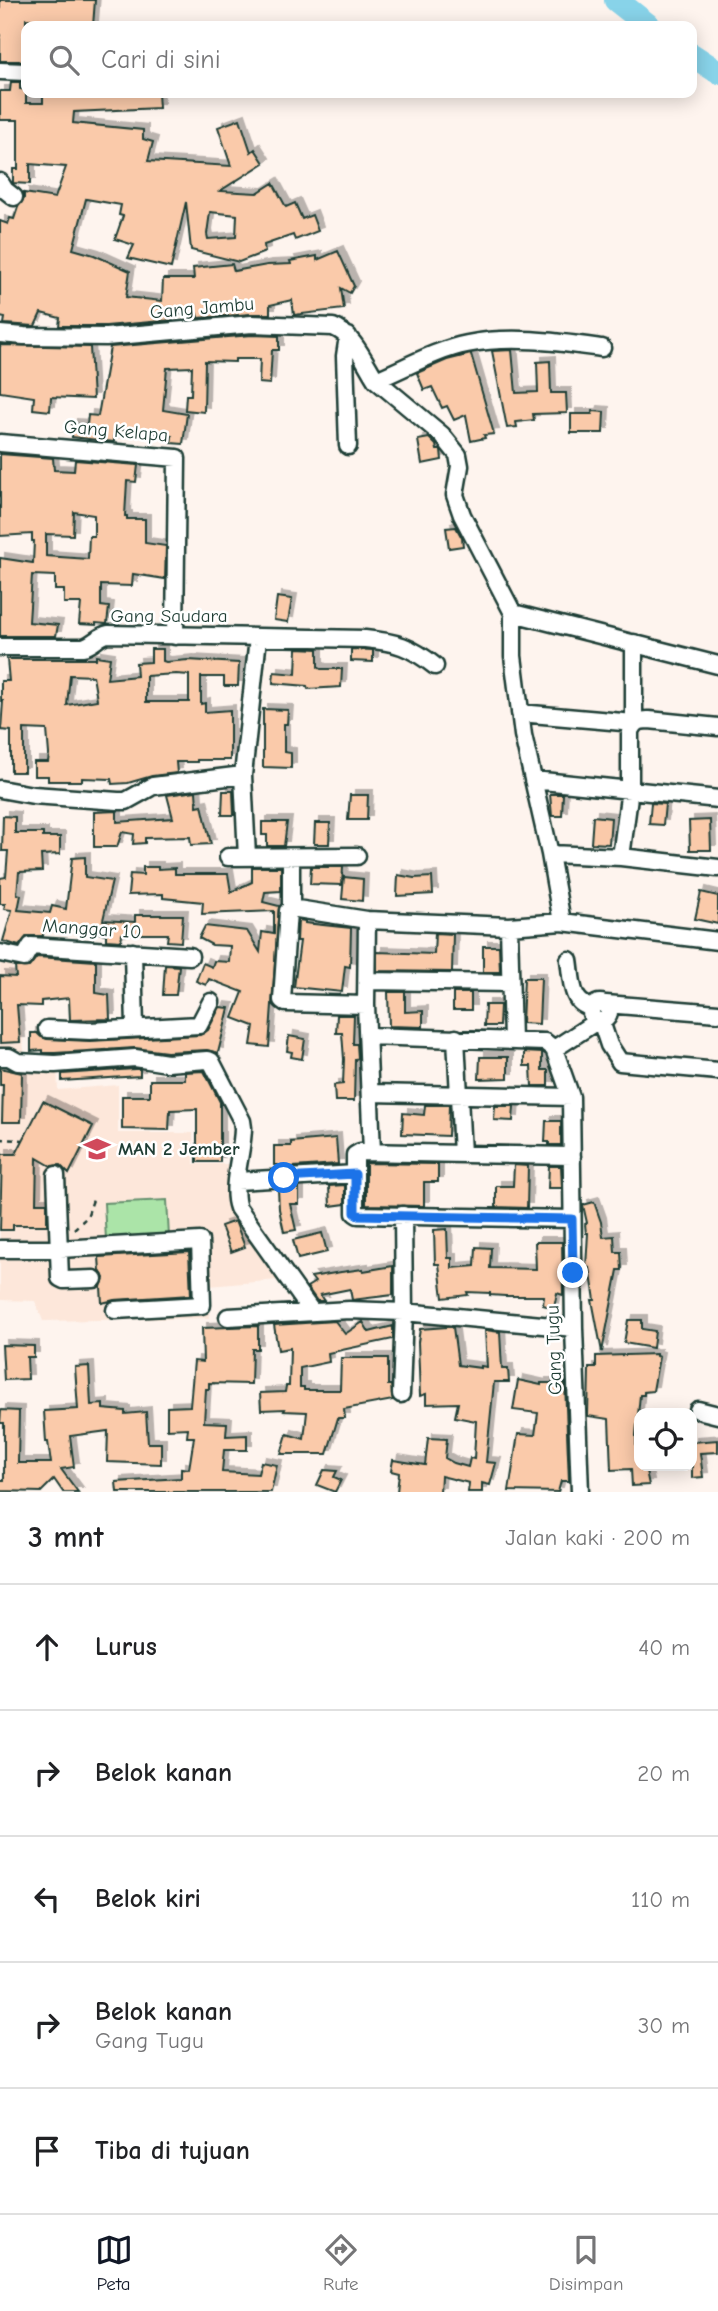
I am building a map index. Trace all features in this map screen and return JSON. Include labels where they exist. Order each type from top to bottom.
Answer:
[{"type":"street","points":[[0,71],[21,72]]},
{"type":"street","points":[[0,182],[14,197]]},
{"type":"street","name":"Gang Jambu","points":[[0,334],[106,337],[251,324],[333,327],[340,329],[348,337]]},
{"type":"street","points":[[348,337],[381,378],[442,435],[458,454],[460,466],[456,495],[462,515],[513,613],[513,656],[520,713],[550,854],[549,922]]},
{"type":"street","points":[[348,337],[345,356],[348,446]]},
{"type":"street","points":[[381,378],[466,344],[503,341],[558,342],[602,348]]},
{"type":"street","name":"Gang Kelapa","points":[[0,443],[177,458],[175,636]]},
{"type":"street","points":[[513,613],[718,665]]},
{"type":"street","name":"Gang Saudara","points":[[0,647],[83,647],[107,634],[393,642],[415,650],[435,666]]},
{"type":"street","points":[[247,857],[243,775],[258,638]]},
{"type":"street","points":[[621,857],[630,789],[631,731],[634,723],[634,643]]},
{"type":"street","points":[[520,713],[634,723],[649,720],[718,727]]},
{"type":"street","points":[[0,789],[33,795],[126,801],[153,786],[243,775]]},
{"type":"street","points":[[533,780],[718,799]]},
{"type":"street","points":[[550,854],[621,857],[718,868]]},
{"type":"street","points":[[228,857],[358,856]]},
{"type":"street","points":[[290,857],[291,908],[288,911],[282,1000],[366,1005]]},
{"type":"street","points":[[291,908],[367,920],[509,926],[549,922],[718,941]]},
{"type":"street","points":[[367,920],[366,1005],[372,1152]]},
{"type":"street","points":[[509,926],[512,1041]]},
{"type":"street","name":"Manggar 10","points":[[0,953],[24,957],[31,946],[190,956]]},
{"type":"street","points":[[134,953],[135,1027]]},
{"type":"street","points":[[569,960],[577,999],[583,1006],[599,1013],[718,1013]]},
{"type":"street","points":[[367,981],[510,983]]},
{"type":"street","points":[[47,1029],[90,1031],[201,1024],[211,1002]]},
{"type":"street","points":[[368,1037],[512,1041],[552,1047],[599,1013]]},
{"type":"street","points":[[599,1013],[609,1045],[620,1062],[718,1071]]},
{"type":"street","points":[[456,1038],[462,1154]]},
{"type":"street","name":"Gang Tugu","points":[[552,1047],[571,1097],[574,1328],[580,1492]]},
{"type":"street","points":[[0,1057],[9,1057],[18,1062],[55,1064],[135,1058],[167,1063],[211,1061],[242,1121],[236,1202],[238,1208],[312,1312]]},
{"type":"street","points":[[370,1093],[571,1097]]},
{"type":"street","points":[[572,1156],[357,1153],[355,1174],[355,1213],[572,1219]]},
{"type":"street","points":[[237,1181],[355,1174]]},
{"type":"street","points":[[56,1175],[62,1280],[94,1279]]},
{"type":"street","points":[[401,1394],[403,1215]]},
{"type":"street","points":[[0,1249],[60,1244],[200,1241],[202,1305],[115,1310]]},
{"type":"street","points":[[228,1317],[349,1310],[404,1312],[574,1328]]},
{"type":"street","points":[[698,1410],[718,1415]]},
{"type":"path","points":[[0,1139],[23,1140]]},
{"type":"path","points":[[60,1244],[84,1222],[94,1197]]},
{"type":"shaded area","name":"MAN 2 Jember","points":[[0,956],[12,958],[26,1065],[57,1067],[58,1090],[118,1085],[118,1133],[193,1133],[194,1164],[232,1164],[228,1204],[278,1280],[209,1286],[210,1318],[43,1321],[35,1301],[0,1300]]},
{"type":"green space","points":[[167,1200],[169,1237],[106,1240],[104,1203]]},
{"type":"building","points":[[0,0],[95,0],[93,21],[21,21],[21,61],[0,61]]},
{"type":"building","points":[[11,82],[20,82],[21,98],[26,98],[26,103],[43,103],[43,98],[158,98],[159,108],[74,112],[73,123],[143,130],[143,139],[153,142],[148,161],[231,166],[218,127],[240,119],[251,152],[255,149],[264,163],[220,191],[257,193],[273,183],[286,207],[295,203],[302,219],[312,215],[318,231],[295,240],[293,235],[264,245],[265,252],[239,262],[191,250],[186,202],[171,268],[128,258],[134,245],[115,239],[123,216],[119,215],[121,205],[86,199],[73,249],[130,271],[126,297],[162,301],[163,279],[194,279],[193,268],[232,264],[234,271],[291,264],[290,261],[317,256],[317,260],[338,251],[354,286],[350,293],[341,288],[344,309],[294,315],[292,300],[270,305],[270,314],[198,318],[197,314],[173,315],[173,320],[106,326],[59,326],[60,318],[41,313],[35,326],[4,324],[5,318],[0,317],[0,221],[8,224],[10,218],[14,219],[24,199],[24,193],[55,198],[66,167],[30,164],[30,184],[13,183],[13,169],[18,169],[18,120],[0,120],[0,91],[10,91]],"holes":[[[210,212],[237,215],[236,237],[208,239]]]},
{"type":"building","points":[[252,335],[279,336],[279,350],[272,350],[270,384],[259,383],[260,359],[205,361],[204,412],[185,410],[186,395],[191,395],[192,367],[167,368],[163,410],[187,414],[183,444],[171,443],[172,436],[130,430],[115,430],[114,442],[72,437],[72,424],[87,425],[88,415],[98,416],[110,347]]},
{"type":"building","points":[[0,345],[90,347],[93,399],[51,397],[50,411],[33,409],[34,397],[0,392]]},
{"type":"building","points":[[512,350],[516,393],[538,392],[537,362],[550,361],[551,393],[566,393],[567,413],[533,414],[534,420],[516,422],[517,427],[507,428],[492,351]]},
{"type":"building","points":[[471,354],[494,434],[471,441],[466,415],[454,420],[447,406],[442,408],[432,387],[424,390],[417,373],[447,360]]},
{"type":"building","points":[[593,411],[604,412],[603,433],[571,433],[571,414],[592,414]]},
{"type":"building","points":[[429,438],[437,450],[441,450],[442,460],[422,464],[418,440]]},
{"type":"building","points":[[0,454],[53,458],[54,470],[74,471],[75,460],[138,465],[136,482],[127,481],[125,516],[127,519],[145,519],[145,543],[166,546],[165,579],[133,574],[132,586],[101,585],[101,606],[109,607],[107,624],[96,625],[79,624],[81,603],[64,603],[64,590],[55,590],[55,576],[32,575],[29,622],[58,625],[56,636],[0,636],[0,558],[33,563],[34,541],[32,534],[0,536]],"holes":[[[74,512],[94,515],[94,536],[89,536],[88,559],[46,556],[46,534],[73,535]]]},
{"type":"building","points":[[456,527],[463,546],[449,548],[446,528]]},
{"type":"building","points":[[277,597],[292,599],[288,622],[274,620]]},
{"type":"building","points":[[297,648],[318,649],[318,667],[321,669],[342,669],[341,687],[308,689],[307,686],[273,683],[274,672],[296,674]]},
{"type":"building","points":[[151,649],[163,649],[163,661],[166,662],[188,660],[239,663],[238,686],[224,686],[224,677],[201,677],[201,704],[205,703],[205,712],[230,710],[230,760],[176,762],[177,773],[128,783],[112,784],[111,779],[82,778],[82,781],[48,781],[48,776],[34,776],[34,762],[48,762],[47,730],[24,729],[24,772],[11,772],[11,731],[1,730],[1,681],[9,681],[7,659],[96,659],[96,656],[110,658],[107,679],[137,676],[136,663],[151,662]],"holes":[[[70,675],[93,676],[97,700],[67,705]],[[189,675],[189,702],[146,702],[146,676]]]},
{"type":"building","points":[[351,649],[373,650],[373,662],[351,661]]},
{"type":"building","points":[[263,709],[288,710],[287,724],[284,724],[284,752],[291,753],[291,768],[263,767]]},
{"type":"building","points":[[196,791],[197,806],[202,805],[211,844],[191,845],[190,837],[145,838],[145,843],[133,844],[134,834],[122,832],[117,847],[94,847],[94,812],[117,811],[117,822],[173,818],[167,795]]},
{"type":"building","points":[[223,791],[233,791],[234,815],[222,815]]},
{"type":"building","points":[[550,794],[563,794],[562,816],[552,816]]},
{"type":"building","points":[[350,795],[368,795],[367,820],[348,820]]},
{"type":"building","points":[[651,803],[665,804],[663,825],[649,824]]},
{"type":"building","points":[[3,816],[15,817],[15,833],[43,833],[43,837],[60,837],[60,854],[41,855],[42,871],[19,872],[17,894],[21,895],[18,910],[50,913],[52,906],[66,909],[72,858],[85,857],[85,877],[112,881],[103,920],[135,922],[135,915],[183,915],[181,942],[167,941],[168,934],[122,934],[121,941],[106,940],[106,934],[44,925],[43,936],[27,936],[19,946],[3,941],[12,910],[4,909],[5,904],[0,904],[0,878],[6,877],[8,851],[2,851]]},
{"type":"building","points":[[593,816],[611,818],[609,844],[591,843]]},
{"type":"building","points":[[710,820],[711,850],[690,850],[689,821]]},
{"type":"building","points":[[262,822],[287,822],[284,846],[267,846],[267,835],[262,835]]},
{"type":"building","points":[[315,823],[330,823],[329,844],[314,844]]},
{"type":"building","points":[[143,867],[175,868],[175,874],[228,874],[231,892],[252,882],[252,867],[281,867],[281,891],[265,892],[263,902],[279,906],[269,1047],[251,1045],[254,1026],[233,1018],[243,992],[209,979],[206,985],[196,981],[203,963],[212,967],[214,961],[229,962],[230,946],[212,945],[199,938],[205,926],[247,931],[260,952],[262,932],[274,934],[274,911],[202,914],[203,902],[163,898],[163,894],[128,895],[130,874],[143,875]]},
{"type":"building","points":[[311,867],[343,867],[342,885],[310,884]]},
{"type":"building","points":[[398,875],[432,877],[433,894],[397,896]]},
{"type":"building","points":[[344,877],[363,879],[362,901],[342,899]]},
{"type":"building","points":[[701,892],[718,896],[718,924],[695,919]]},
{"type":"building","points":[[298,920],[351,928],[350,967],[345,966],[342,992],[294,987],[300,941],[297,941]]},
{"type":"building","points":[[435,933],[453,934],[452,972],[377,971],[377,952],[434,954]]},
{"type":"building","points":[[483,946],[499,946],[500,972],[483,972]]},
{"type":"building","points":[[37,957],[96,961],[96,993],[109,995],[110,1019],[70,1020],[69,998],[41,1001],[41,1006],[17,1005],[20,1042],[0,1043],[0,976],[16,977],[15,967],[29,967]]},
{"type":"building","points":[[165,965],[179,966],[176,995],[163,995]]},
{"type":"building","points":[[524,978],[541,978],[539,1024],[522,1023]]},
{"type":"building","points":[[388,992],[405,992],[405,1012],[423,1011],[423,1027],[389,1026]]},
{"type":"building","points":[[453,993],[471,993],[471,1010],[453,1010]]},
{"type":"building","points":[[485,1005],[500,1005],[499,1026],[484,1026]]},
{"type":"building","points":[[220,1007],[229,1008],[218,1053],[207,1050],[167,1052],[135,1048],[55,1053],[31,1051],[31,1033],[37,1033],[47,1039],[90,1041],[200,1035],[208,1030]]},
{"type":"building","points":[[337,1015],[354,1015],[353,1044],[357,1044],[358,1058],[355,1059],[354,1101],[335,1101],[334,1085],[343,1084],[344,1059],[342,1033],[336,1033]]},
{"type":"building","points":[[289,1036],[305,1039],[302,1059],[291,1057],[292,1052],[287,1051]]},
{"type":"building","points":[[524,1052],[542,1053],[542,1070],[548,1070],[548,1086],[532,1086],[531,1066],[524,1066]]},
{"type":"building","points":[[480,1057],[508,1057],[508,1078],[479,1079]]},
{"type":"building","points":[[0,1068],[22,1073],[21,1122],[2,1122],[3,1085],[0,1085]]},
{"type":"building","points":[[140,1069],[140,1076],[62,1081],[62,1074]]},
{"type":"building","points":[[204,1071],[220,1102],[220,1162],[197,1162],[197,1109],[170,1110],[169,1130],[122,1129],[122,1096],[150,1096],[150,1080],[185,1080],[185,1072]]},
{"type":"building","points":[[43,1101],[93,1126],[69,1174],[60,1165],[51,1166],[37,1158],[36,1203],[47,1203],[47,1225],[13,1225],[13,1230],[0,1230],[2,1154],[16,1154]]},
{"type":"building","points":[[425,1105],[449,1105],[448,1136],[402,1134],[403,1113],[424,1115]]},
{"type":"building","points":[[495,1106],[514,1106],[513,1121],[494,1120]]},
{"type":"building","points":[[546,1121],[561,1121],[561,1145],[549,1145],[549,1142],[545,1142]]},
{"type":"building","points":[[336,1138],[338,1164],[278,1168],[278,1165],[274,1165],[274,1146],[291,1146],[291,1142]]},
{"type":"building","points":[[366,1163],[438,1164],[438,1182],[424,1182],[424,1206],[366,1205]]},
{"type":"building","points":[[514,1165],[528,1166],[527,1208],[496,1207],[496,1186],[513,1186]]},
{"type":"building","points":[[549,1166],[561,1166],[562,1188],[548,1188]]},
{"type":"building","points":[[345,1185],[345,1204],[330,1206],[329,1186]]},
{"type":"building","points":[[299,1188],[299,1204],[290,1204],[296,1230],[284,1232],[278,1189]]},
{"type":"building","points":[[594,1202],[603,1237],[614,1236],[615,1252],[621,1252],[622,1270],[618,1270],[602,1352],[592,1300],[595,1300],[590,1268],[586,1267],[588,1233],[583,1205]]},
{"type":"building","points":[[235,1221],[245,1247],[231,1252],[221,1226]]},
{"type":"building","points":[[447,1229],[448,1258],[452,1258],[452,1268],[475,1266],[476,1247],[491,1248],[490,1268],[536,1269],[535,1242],[562,1242],[563,1295],[557,1293],[554,1308],[543,1305],[544,1296],[467,1292],[468,1295],[443,1298],[439,1264],[435,1264],[434,1230]]},
{"type":"building","points":[[322,1233],[327,1252],[298,1259],[293,1240]]},
{"type":"building","points":[[189,1252],[191,1295],[102,1303],[101,1287],[104,1278],[100,1271],[99,1257]]},
{"type":"building","points":[[393,1266],[393,1295],[352,1300],[350,1289],[320,1295],[324,1301],[317,1301],[307,1287],[315,1282],[311,1277]]},
{"type":"building","points":[[628,1320],[642,1320],[642,1329],[655,1331],[653,1348],[624,1343]]},
{"type":"building","points":[[335,1321],[345,1334],[363,1322],[369,1332],[393,1326],[393,1339],[328,1353],[329,1362],[300,1368],[300,1387],[304,1387],[304,1390],[340,1390],[341,1358],[388,1358],[388,1385],[391,1385],[393,1400],[344,1409],[345,1418],[338,1418],[327,1454],[281,1454],[287,1434],[304,1439],[307,1412],[261,1410],[260,1393],[285,1392],[286,1386],[289,1386],[290,1348],[278,1350],[274,1325]]},
{"type":"building","points":[[258,1326],[258,1349],[252,1349],[251,1384],[209,1383],[209,1389],[206,1389],[204,1422],[227,1423],[226,1436],[247,1435],[247,1450],[224,1450],[222,1472],[258,1474],[261,1462],[277,1465],[271,1492],[117,1492],[116,1482],[181,1478],[181,1468],[189,1469],[194,1437],[187,1437],[188,1428],[167,1429],[167,1407],[190,1406],[194,1361],[203,1362],[202,1328]]},
{"type":"building","points":[[453,1327],[458,1365],[481,1368],[487,1367],[485,1330],[500,1332],[502,1369],[508,1369],[509,1382],[494,1382],[486,1462],[496,1463],[490,1485],[482,1483],[482,1492],[468,1492],[469,1483],[441,1476],[440,1492],[397,1492],[399,1473],[391,1471],[393,1460],[425,1465],[428,1438],[447,1439],[445,1458],[454,1463],[468,1467],[470,1458],[474,1459],[476,1421],[455,1417],[458,1403],[426,1404],[426,1394],[420,1396],[420,1329]]},
{"type":"building","points":[[2,1345],[34,1346],[34,1357],[27,1357],[28,1379],[4,1380]]},
{"type":"building","points":[[656,1354],[659,1357],[653,1391],[640,1395],[639,1408],[634,1408],[634,1471],[646,1471],[649,1485],[632,1486],[631,1469],[611,1470],[609,1419],[588,1416],[589,1368],[596,1368],[596,1356]]},
{"type":"building","points":[[89,1366],[91,1405],[103,1404],[103,1409],[125,1411],[125,1414],[146,1412],[148,1443],[161,1443],[161,1464],[107,1462],[108,1431],[70,1436],[74,1467],[61,1469],[78,1492],[63,1492],[54,1479],[41,1492],[0,1491],[0,1480],[4,1480],[4,1423],[0,1423],[1,1410],[19,1411],[18,1463],[51,1463],[46,1442],[44,1411],[78,1409],[75,1367]]},
{"type":"building","points":[[518,1380],[541,1385],[565,1383],[569,1481],[561,1481],[558,1492],[509,1491],[518,1434],[535,1435],[538,1413],[513,1410]]},
{"type":"building","points":[[718,1440],[718,1452],[700,1453],[703,1477],[692,1478],[692,1471],[697,1471],[697,1442]]},
{"type":"building","points":[[324,1470],[337,1471],[334,1477],[341,1480],[335,1492],[317,1485]]},
{"type":"waterway","points":[[616,0],[643,21]]},
{"type":"waterway","points":[[697,58],[718,72]]},
{"type":"place","name":"MAN 2 Jember","points":[[97,1149]]},
{"type":"route","points":[[284,1178],[355,1174],[355,1213],[358,1215],[572,1219],[573,1273]]}]
